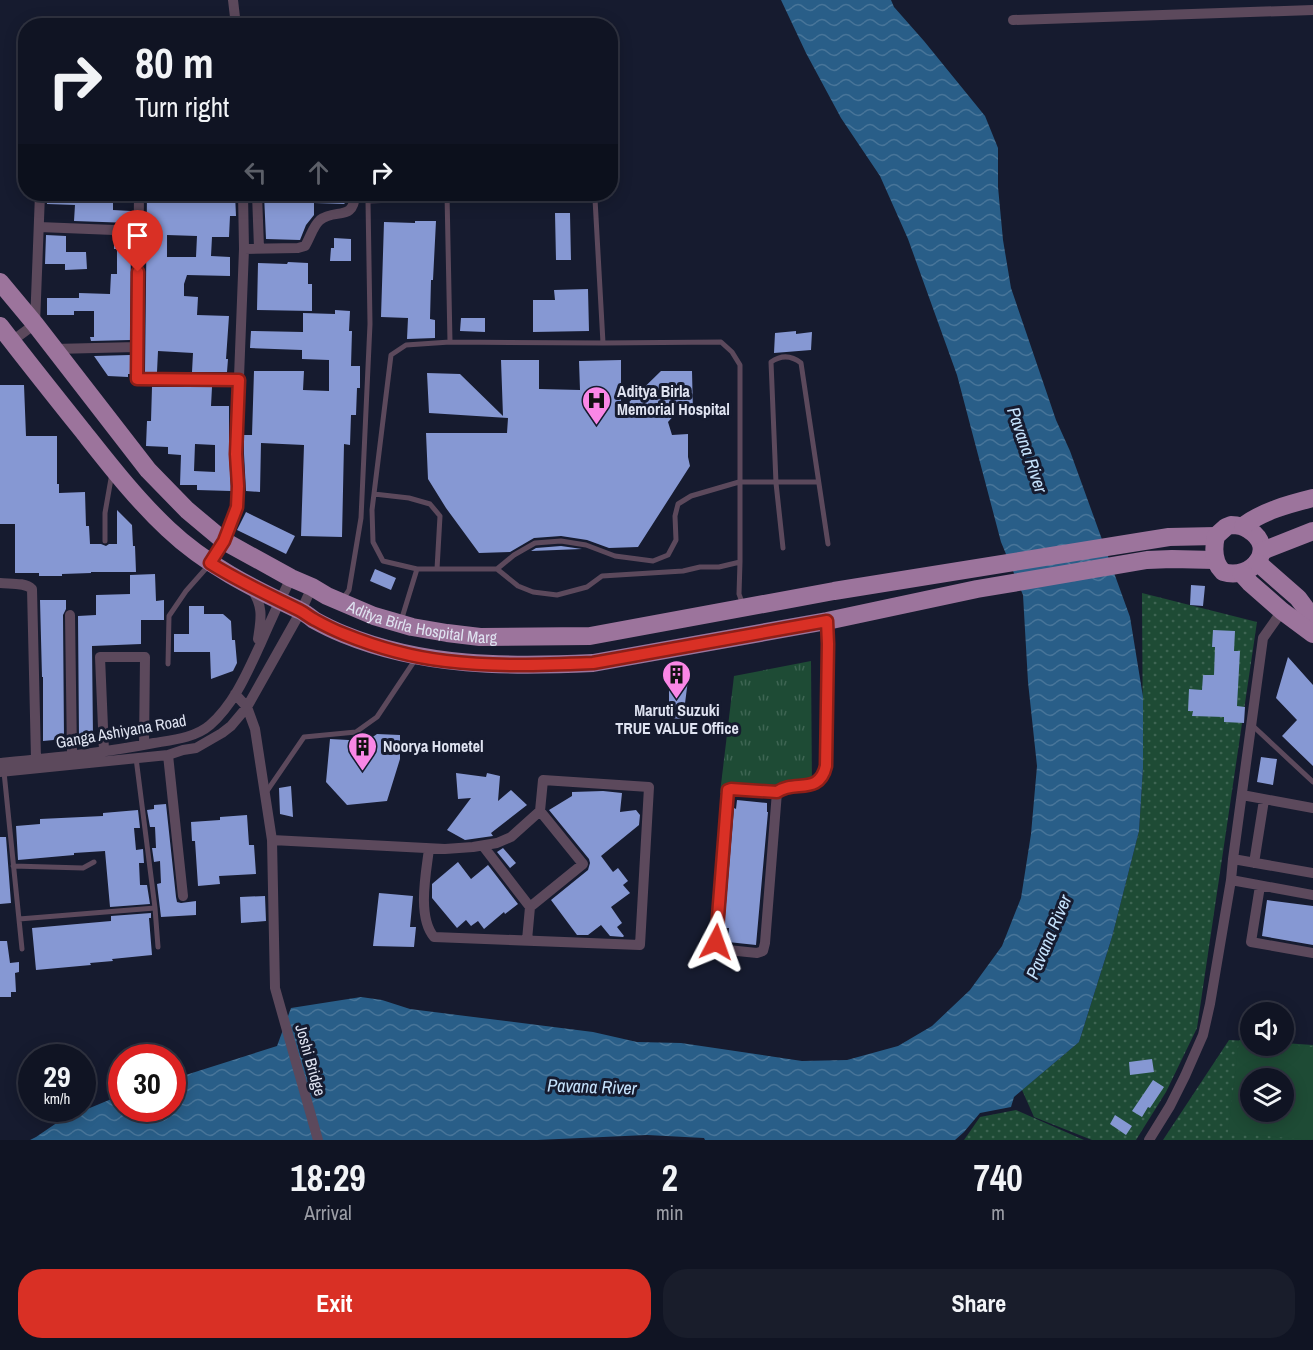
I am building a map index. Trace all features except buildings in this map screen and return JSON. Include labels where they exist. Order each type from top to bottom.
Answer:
[{"type":"main road","name":"Aditya Birla Hospital Marg","points":[[0,282],[148,470],[187,510],[224,541],[291,578],[374,616],[400,624],[480,637],[590,636],[744,607],[1169,537],[1216,536]]},
{"type":"main road","name":"Aditya Birla Hospital Marg","points":[[0,326],[128,488],[169,530],[210,563],[279,602],[302,611],[342,633],[417,656],[479,664],[593,663],[827,621],[955,593],[1147,560],[1215,560]]},
{"type":"main road","points":[[1243,526],[1254,518],[1275,509],[1313,498]]},
{"type":"main road","points":[[1243,526],[1259,538],[1261,543],[1259,556],[1251,568],[1241,573],[1235,575],[1223,572],[1218,568],[1215,560],[1216,536],[1226,527],[1243,526]]},
{"type":"main road","points":[[1259,556],[1313,531]]},
{"type":"main road","points":[[1259,556],[1298,598],[1313,618]]},
{"type":"main road","points":[[952,573],[955,593]]},
{"type":"main road","points":[[1241,573],[1250,584],[1313,634]]},
{"type":"street","points":[[233,0],[235,18]]},
{"type":"street","points":[[1012,20],[1313,10]]},
{"type":"street","points":[[12,341],[35,324],[40,201]]},
{"type":"street","points":[[139,201],[137,379],[239,380]]},
{"type":"street","points":[[210,563],[224,541],[237,507],[236,454],[244,249],[243,201]]},
{"type":"street","points":[[257,201],[259,248]]},
{"type":"street","points":[[244,249],[305,246],[318,221],[349,211],[354,201]]},
{"type":"street","points":[[39,227],[139,231]]},
{"type":"street","points":[[54,349],[137,347]]},
{"type":"street","name":"Ganga Ashiyana Road","points":[[1,769],[36,759],[104,751],[181,738],[210,726],[242,684],[291,578]]},
{"type":"street","points":[[0,583],[25,585],[32,589],[36,759]]},
{"type":"street","points":[[249,586],[260,605],[261,619],[257,651]]},
{"type":"street","points":[[1,769],[168,755],[196,748],[208,742],[231,726],[247,707],[302,611],[312,587]]},
{"type":"street","points":[[1149,1140],[1185,1077],[1203,1035],[1232,880],[1263,638],[1282,611]]},
{"type":"street","points":[[70,615],[72,755]]},
{"type":"street","points":[[777,792],[728,790],[716,942],[718,949],[762,952],[777,792],[781,788],[818,782],[825,773],[827,621]]},
{"type":"street","points":[[104,751],[100,657],[145,657],[144,745]]},
{"type":"street","points":[[235,694],[247,707]]},
{"type":"street","name":"Joshi Bridge","points":[[247,707],[255,729],[272,840],[275,988],[318,1140]]},
{"type":"street","points":[[168,755],[183,896]]},
{"type":"street","points":[[272,840],[429,849],[483,846],[511,837],[540,811],[543,780],[649,787],[640,945],[434,937],[428,928],[425,913],[424,888],[429,849]]},
{"type":"street","points":[[1242,795],[1313,808]]},
{"type":"street","points":[[1254,863],[1264,800]]},
{"type":"street","points":[[530,907],[583,864],[540,811]]},
{"type":"street","points":[[483,846],[530,907],[527,940]]},
{"type":"street","points":[[1233,859],[1313,873]]},
{"type":"street","points":[[1232,880],[1313,895]]},
{"type":"street","points":[[1260,886],[1251,942],[1313,953]]},
{"type":"lane","points":[[341,602],[349,590],[361,519],[370,324],[368,201]]},
{"type":"lane","points":[[447,201],[450,342]]},
{"type":"lane","points":[[595,201],[603,343]]},
{"type":"lane","points":[[740,562],[683,571],[602,576],[587,587],[557,595],[533,592],[518,585],[497,569],[417,569],[383,561],[373,542],[372,510],[391,355],[406,345],[450,342],[721,342],[732,352],[740,365],[740,562],[739,594],[744,607]]},
{"type":"lane","points":[[783,548],[776,483],[771,362],[777,357],[786,356],[795,358],[801,363],[828,544]]},
{"type":"lane","points":[[105,541],[105,513],[112,469]]},
{"type":"lane","points":[[497,569],[514,555],[535,543],[561,541],[586,545],[615,556],[653,561],[668,555],[676,540],[675,516],[678,504],[692,496],[739,482],[818,482]]},
{"type":"lane","points":[[374,494],[409,498],[430,504],[440,516],[437,569]]},
{"type":"lane","points":[[168,664],[169,616],[186,591],[210,563]]},
{"type":"lane","points":[[400,624],[417,569]]},
{"type":"lane","points":[[265,794],[304,737],[356,732],[377,717],[417,656]]},
{"type":"lane","points":[[1251,725],[1313,782]]},
{"type":"lane","points":[[136,758],[158,947]]},
{"type":"lane","points":[[1,769],[7,804],[22,949]]},
{"type":"lane","points":[[0,804],[7,804]]},
{"type":"lane","points":[[14,866],[83,868],[94,862]]},
{"type":"lane","points":[[19,919],[155,908]]},
{"type":"green space","points":[[1142,593],[1257,622],[1197,1028],[1166,1092],[1136,1140],[1092,1140],[1034,1117],[1022,1090],[1079,1042],[1112,937],[1139,831],[1143,768]]},
{"type":"green space","points":[[811,661],[812,788],[720,793],[734,676]]},
{"type":"green space","points":[[1229,1040],[1240,1040],[1240,1056],[1294,1056],[1294,1044],[1313,1045],[1312,1140],[1163,1140]]},
{"type":"green space","points":[[1239,1040],[1240,1056],[1294,1056],[1294,1046],[1313,1047],[1313,1140],[1228,1133]]},
{"type":"green space","points":[[1016,1110],[1084,1140],[964,1140],[980,1117]]},
{"type":"water","name":"Pavana River","points":[[781,0],[891,0],[894,7],[985,116],[998,148],[998,187],[1003,240],[1011,288],[1056,420],[1070,451],[1130,617],[1143,697],[1143,768],[1139,831],[1112,937],[1079,1042],[1014,1097],[1011,1107],[980,1113],[955,1140],[705,1140],[704,1138],[647,1135],[537,1140],[30,1140],[58,1122],[96,1122],[96,1105],[108,1100],[108,1122],[186,1122],[186,1075],[277,1046],[291,1008],[361,997],[382,1000],[410,1009],[593,1032],[637,1042],[681,1043],[802,1061],[847,1060],[898,1046],[932,1026],[970,990],[1002,946],[1021,898],[1031,834],[1037,766],[1028,682],[1023,595],[1001,542],[957,375],[908,239],[880,176],[841,118]]},
{"type":"place","name":"Aditya Birla Memorial Hospital","points":[[596,426]]},
{"type":"place","name":"Maruti Suzuki TRUE VALUE Office","points":[[677,700]]},
{"type":"place","name":"Noorya Hometel","points":[[362,772]]},
{"type":"route","points":[[138,272],[137,379],[239,380],[236,454],[237,507],[224,541],[210,563],[279,602],[302,611],[342,633],[366,642],[405,654],[479,664],[593,663],[827,621],[825,773],[818,782],[781,788],[777,792],[728,790],[716,942]]}]
